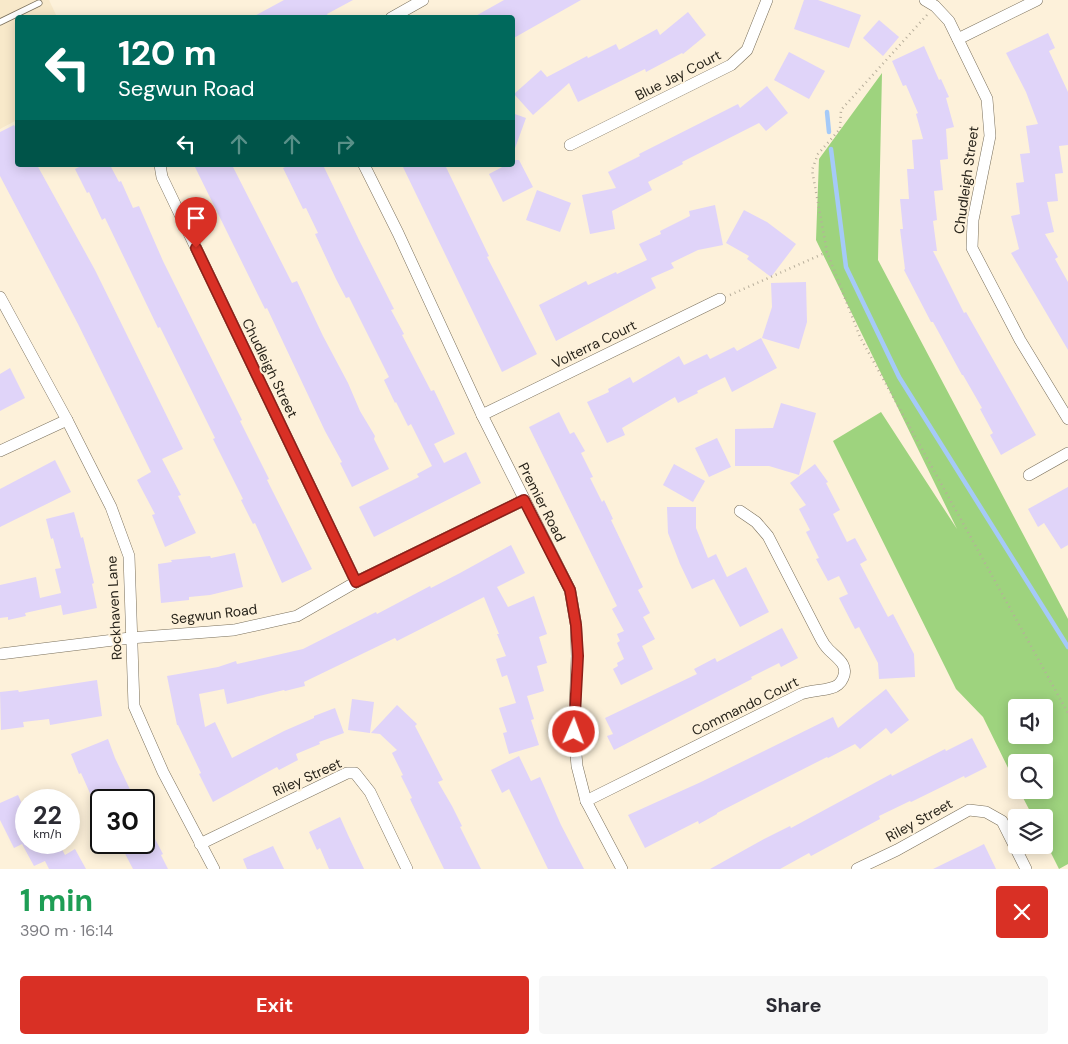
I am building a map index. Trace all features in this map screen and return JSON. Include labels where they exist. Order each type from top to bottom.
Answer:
[{"type":"street","name":"Blue Jay Court","points":[[570,146],[731,65],[747,50],[766,0]]},
{"type":"street","points":[[958,39],[1038,0]]},
{"type":"street","points":[[395,15],[416,1]]},
{"type":"street","name":"Chudleigh Street","points":[[930,3],[949,21],[987,99],[990,136],[973,220],[972,248],[1020,340],[1068,419]]},
{"type":"street","name":"Chudleigh Street","points":[[160,167],[162,177],[356,582]]},
{"type":"street","name":"Premier Road","points":[[365,167],[398,233],[482,415],[570,590],[576,625],[578,656],[574,732],[577,766],[586,801],[622,869]]},
{"type":"street","name":"Rockhaven Lane","points":[[0,297],[67,420],[111,507],[129,556],[130,638],[134,706],[163,772],[214,869]]},
{"type":"street","name":"Volterra Court","points":[[482,415],[720,299]]},
{"type":"street","points":[[0,451],[67,420]]},
{"type":"street","points":[[1029,475],[1068,453]]},
{"type":"street","name":"Segwun Road","points":[[0,654],[130,638],[234,630],[297,616],[356,582],[524,500]]},
{"type":"street","name":"Commando Court","points":[[586,801],[801,694],[813,690],[831,688],[842,680],[844,672],[840,659],[828,650],[820,637],[771,541],[756,522],[740,510]]},
{"type":"street","name":"Riley Street","points":[[200,844],[347,773],[355,773],[370,792],[407,869]]},
{"type":"street","name":"Riley Street","points":[[857,869],[897,850],[970,810],[986,812],[1002,821],[1026,869]]},
{"type":"lane","points":[[0,22],[39,3]]},
{"type":"path","points":[[930,3],[841,110],[840,129],[818,154],[812,170],[827,252],[860,337],[1068,713]]},
{"type":"path","points":[[720,299],[750,288],[827,252]]},
{"type":"shaded area","points":[[0,0],[49,0],[56,15],[15,15],[15,121],[0,129]]},
{"type":"green space","points":[[882,73],[878,260],[1068,619],[1068,864],[1059,869],[1052,854],[1053,809],[1029,809],[1024,799],[1053,799],[1053,754],[1008,754],[1008,768],[983,717],[956,689],[833,441],[881,412],[957,529],[816,240],[819,159]]},
{"type":"building","points":[[284,0],[353,0],[328,15],[256,15]]},
{"type":"building","points":[[504,0],[581,0],[515,37],[515,15],[477,15]]},
{"type":"building","points":[[804,0],[818,0],[861,15],[849,48],[794,29]]},
{"type":"building","points":[[688,12],[706,35],[683,54],[646,72],[645,69],[578,102],[569,83],[533,115],[515,95],[541,70],[547,77],[587,56],[588,58],[616,44],[619,50],[657,29],[660,35]]},
{"type":"building","points":[[879,20],[899,37],[883,56],[863,38]]},
{"type":"building","points":[[1048,33],[1055,48],[1049,51],[1068,92],[1068,145],[1059,146],[1063,173],[1055,174],[1058,201],[1047,202],[1054,232],[1045,234],[1058,257],[1055,259],[1068,282],[1068,350],[1011,253],[1019,249],[1011,216],[1020,214],[1016,183],[1024,182],[1020,154],[1030,153],[1026,126],[1038,124],[1026,92],[1006,53]]},
{"type":"building","points":[[924,46],[949,97],[946,98],[954,127],[946,129],[948,159],[940,160],[943,190],[934,191],[937,220],[933,221],[937,251],[933,251],[964,313],[966,312],[1036,435],[1001,455],[990,435],[993,433],[980,409],[982,408],[933,322],[931,322],[904,270],[900,229],[903,229],[900,199],[909,199],[907,169],[914,169],[912,140],[923,139],[916,114],[918,113],[906,85],[903,86],[892,61]]},
{"type":"building","points":[[789,52],[825,71],[809,99],[774,80]]},
{"type":"building","points":[[767,86],[788,113],[766,131],[759,123],[682,162],[683,164],[648,182],[652,190],[612,211],[615,229],[590,234],[582,195],[616,188],[608,172],[640,156],[639,154],[738,104],[740,108]]},
{"type":"building","points":[[515,114],[526,118],[515,148]]},
{"type":"building","points":[[14,125],[15,167],[38,167],[95,270],[183,449],[162,459],[181,495],[178,496],[196,533],[165,547],[152,515],[155,514],[137,480],[151,472],[78,324],[0,176],[0,132]]},
{"type":"building","points":[[515,160],[519,160],[533,187],[503,202],[489,174],[502,167],[515,167]]},
{"type":"building","points":[[79,167],[111,167],[119,182],[121,181],[133,208],[139,206],[163,261],[242,420],[240,421],[269,479],[267,480],[312,569],[282,583],[255,523],[253,524],[241,500],[243,499],[213,439],[215,438],[160,327],[158,328],[105,218],[102,220],[89,192],[87,193],[75,169]]},
{"type":"building","points":[[195,167],[233,167],[292,283],[297,281],[360,411],[375,436],[374,439],[389,469],[352,487],[340,463],[342,462],[325,431],[267,308],[265,309]]},
{"type":"building","points":[[324,167],[394,309],[391,310],[404,334],[402,335],[431,391],[434,390],[455,434],[434,444],[444,463],[466,452],[481,483],[374,537],[359,507],[419,477],[417,474],[432,466],[411,424],[408,426],[395,403],[384,380],[389,377],[349,297],[346,298],[336,279],[315,234],[318,233],[306,208],[303,209],[283,168]]},
{"type":"building","points":[[403,167],[446,167],[489,256],[487,257],[537,354],[502,372]]},
{"type":"building","points":[[537,190],[571,203],[560,232],[526,220]]},
{"type":"building","points":[[715,205],[723,245],[698,250],[671,263],[674,268],[651,278],[656,288],[556,341],[539,305],[586,281],[588,285],[647,260],[639,244],[661,234],[660,231],[690,216],[689,211]]},
{"type":"building","points":[[744,210],[767,222],[796,244],[771,277],[747,259],[749,256],[726,243]]},
{"type":"building","points":[[806,282],[807,322],[799,349],[762,338],[772,307],[771,283]]},
{"type":"building","points":[[761,338],[777,368],[732,392],[725,377],[678,403],[675,397],[622,428],[625,435],[607,443],[587,402],[609,392],[608,389],[630,377],[633,383],[679,356],[684,365],[707,354],[710,359],[734,347],[737,351]]},
{"type":"building","points":[[10,368],[25,398],[0,411],[0,374]]},
{"type":"building","points":[[781,403],[816,413],[799,475],[769,466],[735,466],[735,429],[773,428]]},
{"type":"building","points":[[559,412],[570,434],[574,432],[585,451],[581,453],[593,477],[590,478],[613,519],[611,520],[643,587],[638,590],[650,613],[643,617],[655,639],[642,646],[653,669],[621,685],[613,669],[618,666],[617,663],[624,659],[617,643],[620,641],[617,634],[624,631],[612,609],[617,606],[529,427]]},
{"type":"building","points":[[717,438],[731,467],[709,477],[695,448]]},
{"type":"building","points":[[55,460],[71,492],[0,527],[0,489]]},
{"type":"building","points":[[674,464],[705,481],[693,502],[663,485]]},
{"type":"building","points":[[815,464],[828,482],[826,483],[840,510],[833,514],[847,542],[855,538],[867,560],[860,564],[888,617],[893,614],[914,654],[915,677],[879,679],[878,663],[859,627],[855,629],[839,598],[848,594],[839,576],[828,581],[816,559],[819,558],[806,532],[810,530],[799,509],[806,505],[790,483]]},
{"type":"building","points":[[1068,487],[1068,545],[1061,549],[1044,523],[1038,527],[1028,509]]},
{"type":"building","points":[[667,507],[696,507],[696,528],[708,558],[716,554],[727,577],[746,567],[769,612],[740,627],[714,579],[692,589],[668,533]]},
{"type":"building","points":[[74,512],[81,538],[83,537],[94,583],[92,584],[97,608],[63,615],[61,605],[25,613],[26,616],[8,620],[8,617],[0,618],[0,585],[36,577],[40,598],[61,593],[55,569],[61,568],[46,519]]},
{"type":"building","points":[[511,545],[525,573],[497,587],[508,607],[534,596],[547,634],[539,637],[547,663],[537,666],[544,691],[527,696],[534,719],[531,720],[539,745],[509,754],[503,733],[507,732],[499,708],[516,703],[507,675],[502,677],[496,659],[506,656],[484,597],[397,641],[395,638],[304,682],[305,686],[227,704],[224,689],[199,694],[205,727],[215,722],[232,758],[314,718],[314,716],[335,708],[344,733],[319,742],[320,744],[296,754],[298,760],[279,770],[277,767],[213,802],[177,725],[167,676],[218,667],[236,661],[237,664],[303,649],[376,612],[377,614],[430,586],[431,588]]},
{"type":"building","points":[[235,553],[243,587],[210,595],[189,597],[189,600],[161,603],[158,564],[172,562],[171,560],[210,556],[211,558]]},
{"type":"building","points":[[782,628],[798,658],[781,667],[779,663],[751,677],[752,679],[614,750],[607,736],[613,734],[605,718],[697,674],[694,669],[715,658],[717,662]]},
{"type":"building","points":[[97,680],[102,716],[50,725],[49,719],[23,722],[24,727],[1,730],[0,692],[18,690],[19,692]]},
{"type":"building","points":[[886,689],[909,720],[891,734],[886,728],[860,749],[855,744],[717,813],[699,824],[698,821],[645,848],[628,815],[701,782],[833,717],[838,728]]},
{"type":"building","points":[[352,699],[374,702],[370,733],[348,730]]},
{"type":"building","points":[[397,705],[417,724],[415,726],[443,780],[438,782],[462,826],[460,827],[481,869],[444,869],[410,799],[412,798],[401,776],[403,775],[392,753],[397,750],[380,734],[371,733]]},
{"type":"building","points":[[972,738],[987,767],[879,816],[880,819],[811,856],[809,853],[780,869],[710,869],[891,774],[892,776],[945,749],[946,751]]},
{"type":"building","points":[[108,739],[130,789],[90,789],[90,793],[81,773],[79,774],[71,754]]},
{"type":"building","points":[[519,756],[531,781],[540,777],[561,825],[584,869],[548,869],[509,789],[502,793],[491,770]]},
{"type":"building","points":[[15,796],[14,848],[0,820],[0,803]]},
{"type":"building","points":[[340,817],[364,869],[329,869],[320,848],[317,850],[309,832]]},
{"type":"building","points":[[155,839],[168,869],[133,869],[125,854],[155,854]]},
{"type":"building","points":[[984,844],[996,869],[933,869],[970,851]]},
{"type":"building","points":[[273,846],[284,869],[247,869],[243,859]]},
{"type":"building","points":[[27,854],[78,854],[86,869],[49,869],[45,861],[34,866]]},
{"type":"waterway","points":[[827,112],[829,132]]},
{"type":"waterway","points":[[831,149],[846,267],[899,377],[1068,647]]},
{"type":"route","points":[[196,248],[356,582],[524,500],[570,590],[576,625],[578,656],[574,732]]}]
